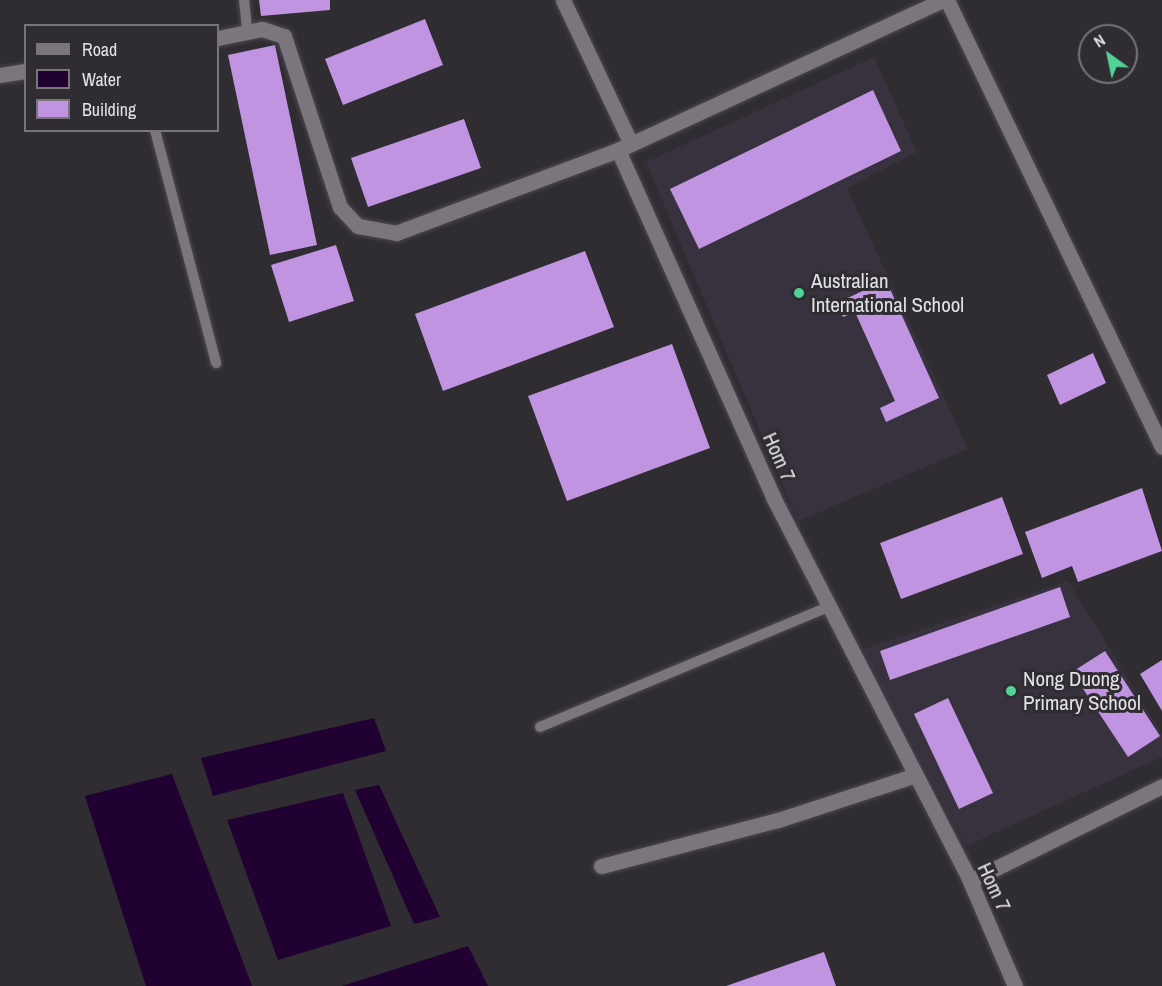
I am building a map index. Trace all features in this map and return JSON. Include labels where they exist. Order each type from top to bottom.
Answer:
[{"type":"street","name":"Hom 7","points":[[563,0],[625,147],[828,607],[970,881],[1015,986]]},
{"type":"street","points":[[219,38],[247,31],[277,30],[290,44],[340,207],[358,226],[376,233],[396,233],[625,147],[945,0],[1162,447]]},
{"type":"street","points":[[0,75],[24,71]]},
{"type":"street","points":[[601,866],[778,820],[914,776]]},
{"type":"street","points":[[970,881],[1162,786]]},
{"type":"lane","points":[[244,0],[247,31]]},
{"type":"lane","points":[[156,132],[216,363]]},
{"type":"lane","points":[[540,727],[828,607]]},
{"type":"shaded area","name":"Australian International School","points":[[874,57],[917,152],[847,188],[968,449],[798,521],[646,162]]},
{"type":"shaded area","name":"Nong Duong Primary School","points":[[1068,581],[1162,734],[1162,757],[966,846],[863,649]]},
{"type":"water","points":[[374,718],[386,751],[213,796],[201,758]]},
{"type":"water","points":[[172,774],[252,986],[146,986],[85,796]]},
{"type":"water","points":[[379,785],[440,917],[414,924],[355,790]]},
{"type":"water","points":[[343,793],[391,926],[278,960],[227,820]]},
{"type":"water","points":[[468,946],[488,986],[342,986]]},
{"type":"building","points":[[259,0],[330,0],[330,10],[261,16]]},
{"type":"building","points":[[425,19],[443,65],[343,105],[325,59]]},
{"type":"building","points":[[275,45],[317,245],[270,255],[228,55]]},
{"type":"building","points":[[873,90],[901,151],[699,249],[670,189]]},
{"type":"building","points":[[464,119],[481,168],[368,207],[351,158]]},
{"type":"building","points":[[336,245],[354,301],[289,322],[271,265]]},
{"type":"building","points":[[585,251],[614,327],[443,391],[415,314]]},
{"type":"building","points":[[886,280],[939,398],[886,422],[880,408],[895,401],[855,312],[843,317],[837,303]]},
{"type":"building","points":[[672,344],[710,448],[567,501],[528,396]]},
{"type":"building","points":[[1093,353],[1106,383],[1060,405],[1047,375]]},
{"type":"building","points":[[1142,488],[1162,551],[1078,582],[1072,566],[1042,578],[1025,532]]},
{"type":"building","points":[[1002,497],[1023,554],[901,599],[880,543]]},
{"type":"building","points":[[1060,587],[1070,617],[890,680],[880,651]]},
{"type":"building","points":[[1105,651],[1160,736],[1128,757],[1072,672]]},
{"type":"building","points":[[1162,660],[1162,711],[1140,674]]},
{"type":"building","points":[[948,698],[993,793],[959,809],[914,714]]},
{"type":"building","points":[[824,952],[836,986],[726,986]]},
{"type":"place","name":"Australian International School","points":[[799,293]]},
{"type":"place","name":"Nong Duong Primary School","points":[[1011,691]]}]
